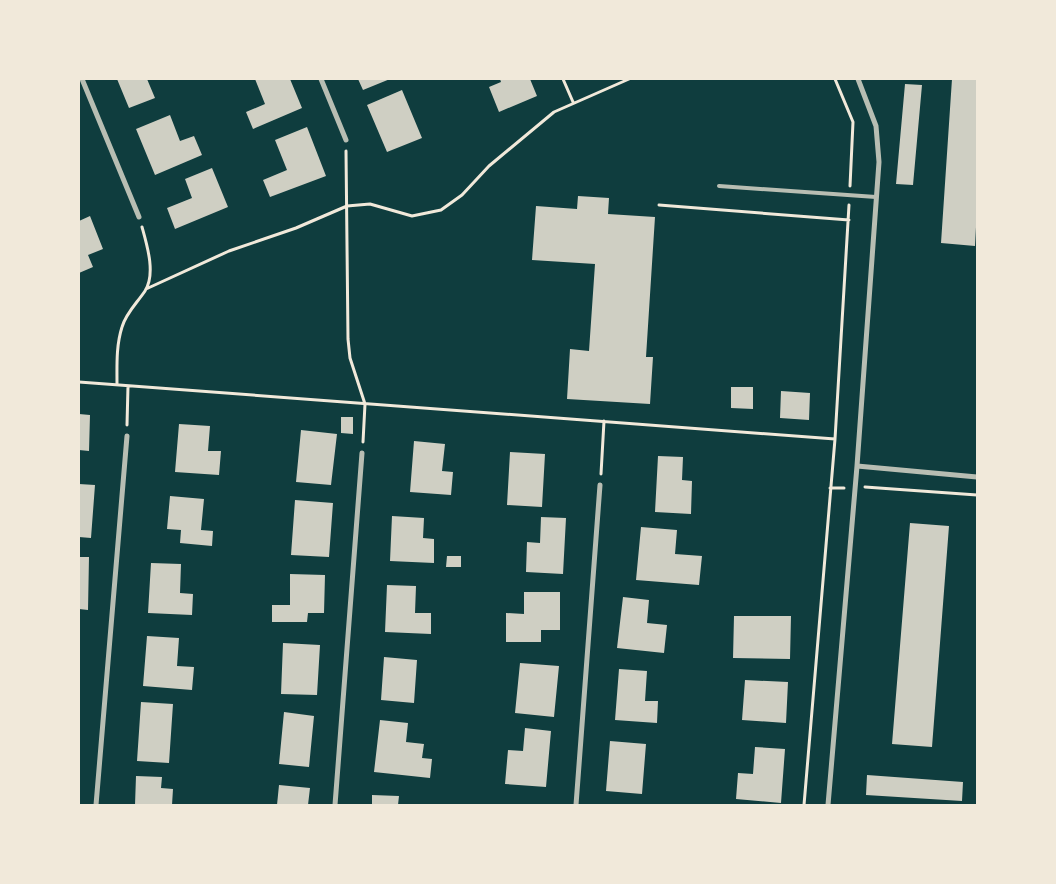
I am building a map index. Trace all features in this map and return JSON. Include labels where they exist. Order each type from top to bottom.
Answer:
[{"type":"street","points":[[82,79],[139,217]]},
{"type":"street","points":[[322,79],[346,140]]},
{"type":"street","points":[[828,805],[857,466],[879,162],[876,126],[858,79]]},
{"type":"street","points":[[96,805],[127,436]]},
{"type":"street","points":[[335,805],[362,453]]},
{"type":"street","points":[[857,466],[977,476]]},
{"type":"street","points":[[576,805],[600,485]]},
{"type":"lane","points":[[719,186],[876,197]]},
{"type":"path","points":[[562,79],[573,102]]},
{"type":"path","points":[[146,289],[229,251],[296,228],[347,206],[370,204],[412,216],[441,210],[462,196],[489,166],[554,112],[573,102],[629,79]]},
{"type":"path","points":[[804,805],[835,439],[849,220],[853,122],[836,79]]},
{"type":"path","points":[[346,140],[348,339],[350,358],[365,404],[362,453]]},
{"type":"path","points":[[659,205],[849,220]]},
{"type":"path","points":[[116,385],[117,348],[122,325],[146,289],[151,258],[139,217]]},
{"type":"path","points":[[79,382],[835,439]]},
{"type":"path","points":[[127,436],[128,386]]},
{"type":"path","points":[[600,485],[604,421]]},
{"type":"path","points":[[830,488],[977,495]]},
{"type":"building","points":[[117,79],[147,79],[155,98],[129,108]]},
{"type":"building","points":[[255,79],[290,79],[302,108],[253,129],[246,112],[265,104]]},
{"type":"building","points":[[358,79],[390,79],[363,90]]},
{"type":"building","points":[[500,79],[530,79],[537,96],[499,112],[489,87],[501,82]]},
{"type":"building","points":[[952,79],[977,79],[977,208],[975,246],[941,243]]},
{"type":"building","points":[[905,84],[922,85],[913,185],[896,184]]},
{"type":"building","points":[[402,90],[422,138],[387,152],[367,105]]},
{"type":"building","points":[[170,115],[180,141],[194,136],[202,155],[155,175],[136,129]]},
{"type":"building","points":[[307,127],[326,176],[270,197],[263,180],[287,170],[275,140]]},
{"type":"building","points":[[212,168],[228,207],[175,229],[167,208],[192,198],[185,179]]},
{"type":"building","points":[[578,196],[609,198],[608,214],[655,217],[646,357],[653,357],[650,404],[567,399],[570,349],[589,351],[595,264],[532,260],[536,206],[577,209]]},
{"type":"building","points":[[90,216],[103,249],[88,255],[93,267],[79,273],[79,221]]},
{"type":"building","points":[[731,387],[753,387],[753,409],[731,408]]},
{"type":"building","points":[[781,391],[810,393],[809,420],[780,418]]},
{"type":"building","points":[[79,414],[90,415],[89,451],[79,450]]},
{"type":"building","points":[[341,417],[353,417],[353,434],[341,433]]},
{"type":"building","points":[[179,424],[210,426],[208,451],[221,451],[219,475],[175,472]]},
{"type":"building","points":[[301,430],[337,434],[331,485],[296,482]]},
{"type":"building","points":[[414,441],[445,444],[442,471],[453,472],[451,495],[410,492]]},
{"type":"building","points":[[510,452],[545,454],[542,507],[507,505]]},
{"type":"building","points":[[658,456],[683,457],[682,480],[692,481],[691,514],[655,512]]},
{"type":"building","points":[[79,484],[95,485],[91,538],[79,537]]},
{"type":"building","points":[[170,496],[204,499],[201,530],[213,531],[212,546],[180,543],[181,530],[167,529]]},
{"type":"building","points":[[295,500],[333,503],[329,557],[291,555]]},
{"type":"building","points":[[392,516],[424,518],[423,538],[434,539],[434,563],[390,561]]},
{"type":"building","points":[[541,517],[566,518],[563,574],[526,572],[527,542],[540,543]]},
{"type":"building","points":[[910,523],[949,526],[932,747],[892,744]]},
{"type":"building","points":[[641,527],[677,530],[675,554],[702,556],[699,585],[636,580]]},
{"type":"building","points":[[447,556],[461,556],[461,567],[446,567]]},
{"type":"building","points":[[79,557],[89,557],[88,610],[79,609]]},
{"type":"building","points":[[151,563],[181,564],[180,593],[193,594],[192,615],[148,613]]},
{"type":"building","points":[[290,574],[325,575],[324,613],[308,613],[307,622],[272,622],[272,605],[290,605]]},
{"type":"building","points":[[387,585],[416,586],[415,613],[431,613],[431,634],[385,632]]},
{"type":"building","points":[[524,592],[560,592],[560,630],[541,630],[541,642],[506,642],[506,613],[524,614]]},
{"type":"building","points":[[623,597],[649,600],[647,623],[667,625],[664,653],[617,648]]},
{"type":"building","points":[[734,616],[791,616],[790,659],[733,658]]},
{"type":"building","points":[[147,636],[179,638],[177,666],[194,667],[192,690],[143,686]]},
{"type":"building","points":[[283,643],[320,645],[317,695],[281,694]]},
{"type":"building","points":[[384,657],[417,660],[414,703],[381,700]]},
{"type":"building","points":[[520,663],[559,666],[554,717],[515,713]]},
{"type":"building","points":[[619,669],[647,671],[645,701],[658,701],[657,723],[615,720]]},
{"type":"building","points":[[745,680],[788,682],[786,723],[742,720]]},
{"type":"building","points":[[141,702],[173,704],[169,763],[137,761]]},
{"type":"building","points":[[284,712],[314,716],[309,767],[279,764]]},
{"type":"building","points":[[380,720],[408,723],[406,742],[424,744],[422,758],[432,759],[430,778],[374,772]]},
{"type":"building","points":[[525,728],[551,731],[546,787],[505,784],[508,750],[523,751]]},
{"type":"building","points":[[610,741],[646,744],[642,794],[606,791]]},
{"type":"building","points":[[755,747],[785,749],[781,803],[736,799],[738,773],[753,774]]},
{"type":"building","points":[[867,775],[963,782],[962,801],[866,795]]},
{"type":"building","points":[[136,776],[162,777],[161,788],[173,789],[172,805],[135,805]]},
{"type":"building","points":[[279,785],[310,788],[308,805],[277,805]]},
{"type":"building","points":[[372,795],[399,796],[398,805],[372,805]]}]
